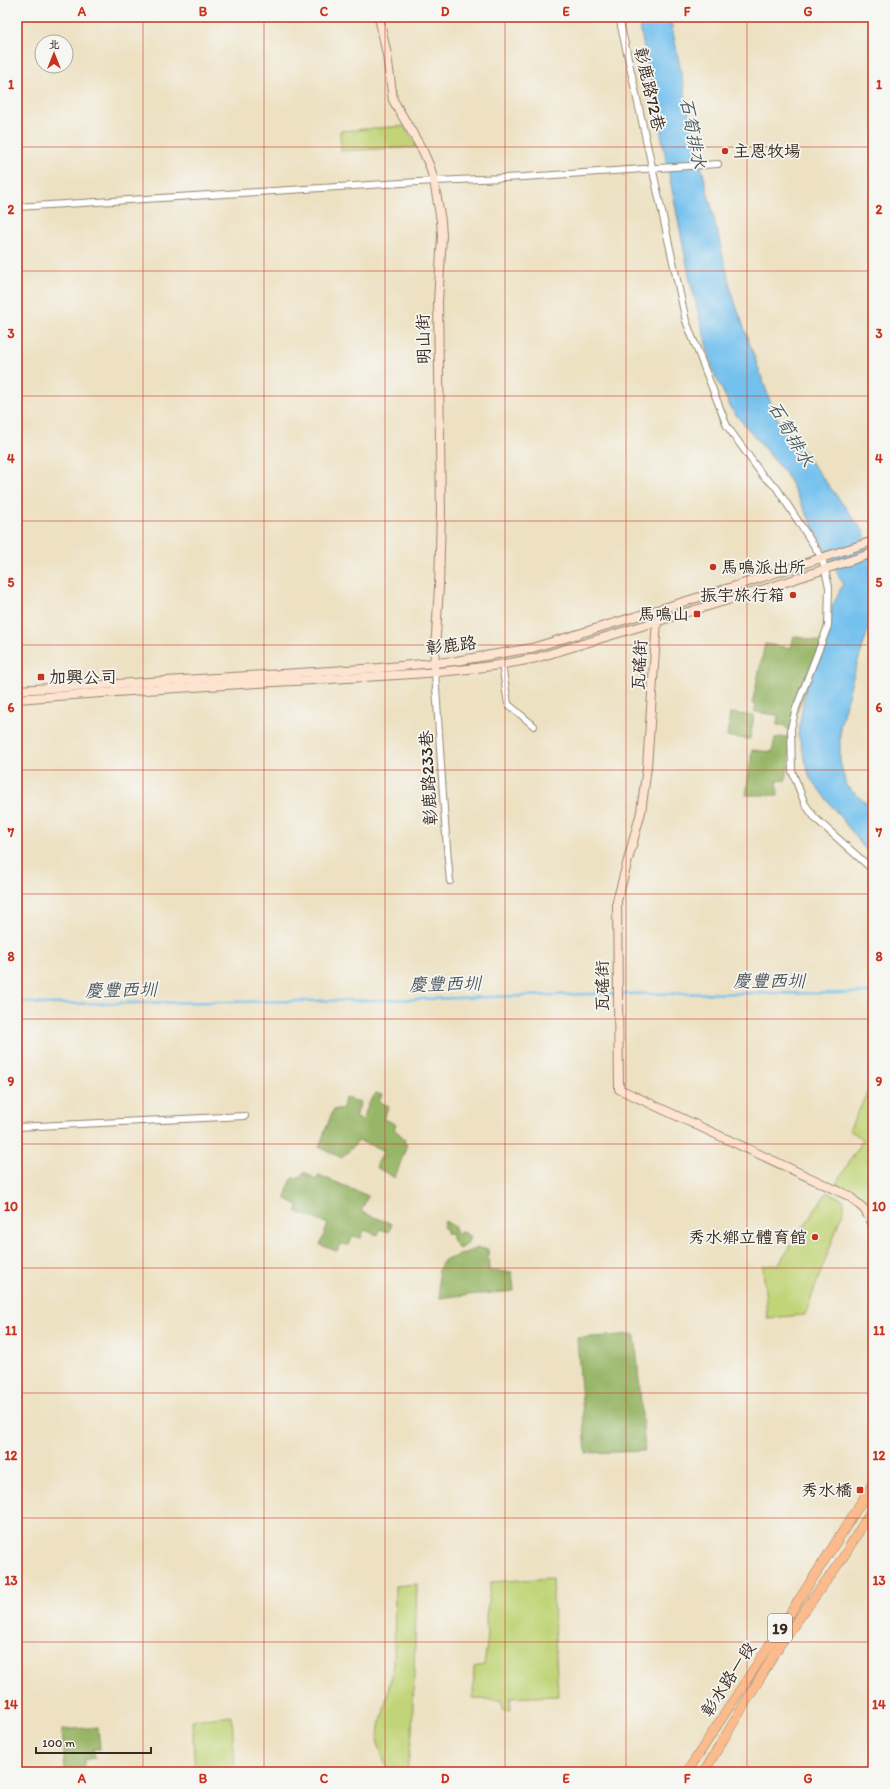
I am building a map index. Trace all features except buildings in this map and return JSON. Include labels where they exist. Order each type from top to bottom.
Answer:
[{"type":"main road","name":"明山街","points":[[379,17],[387,55],[393,100],[423,151],[434,181],[442,236],[438,302],[441,511],[439,587],[434,663],[435,672]]},
{"type":"main road","name":"彰鹿路","points":[[17,700],[136,686],[456,662],[532,648],[873,541]]},
{"type":"main road","name":"彰鹿路","points":[[17,690],[435,672],[502,664],[536,658],[770,587],[869,554]]},
{"type":"main road","name":"瓦磘街","points":[[675,604],[657,621],[648,752],[641,812],[617,900],[619,1089],[849,1196],[864,1209],[873,1224]]},
{"type":"main road","points":[[532,648],[536,658]]},
{"type":"main road","name":"彰水路一段","points":[[687,1772],[829,1555],[873,1483]]},
{"type":"main road","name":"彰水路一段","points":[[704,1772],[781,1642],[842,1559],[873,1508]]},
{"type":"street","name":"彰鹿路72巷","points":[[619,17],[686,321],[719,408],[726,426],[763,476],[776,487],[824,557]]},
{"type":"street","points":[[17,207],[718,164]]},
{"type":"street","points":[[824,557],[829,587],[828,626],[796,708],[791,728],[792,771],[805,804],[815,818],[873,870]]},
{"type":"street","points":[[502,664],[508,704],[534,726]]},
{"type":"street","name":"彰鹿路233巷","points":[[435,672],[441,752],[442,800],[450,881]]},
{"type":"street","points":[[17,1127],[245,1116]]},
{"type":"green space","points":[[404,126],[417,147],[341,151],[340,131]]},
{"type":"green space","points":[[794,636],[822,642],[790,732],[784,725],[777,725],[778,715],[754,712],[756,704],[752,704],[765,644],[791,648]]},
{"type":"green space","points":[[730,713],[754,716],[750,739],[727,737]]},
{"type":"green space","points":[[789,736],[790,755],[786,780],[777,781],[778,795],[746,795],[752,750],[772,752],[775,738]]},
{"type":"green space","points":[[873,1081],[873,1219],[865,1205],[836,1184],[863,1139],[849,1130]]},
{"type":"green space","points":[[376,1093],[382,1095],[379,1102],[389,1106],[383,1119],[396,1124],[394,1129],[405,1139],[404,1143],[407,1144],[395,1178],[376,1167],[384,1150],[359,1141],[342,1158],[319,1147],[333,1110],[343,1108],[345,1098],[361,1102],[355,1118],[363,1120],[368,1105]]},
{"type":"green space","points":[[305,1172],[316,1180],[319,1175],[368,1196],[361,1212],[392,1224],[389,1232],[380,1229],[378,1235],[364,1230],[361,1238],[353,1236],[349,1245],[340,1244],[337,1251],[320,1245],[328,1224],[297,1212],[298,1205],[286,1199],[287,1191],[292,1178],[300,1178]]},
{"type":"green space","name":"秀水鄉立體育館","points":[[827,1192],[844,1200],[844,1209],[805,1315],[767,1318],[763,1266],[778,1265]]},
{"type":"green space","points":[[445,1221],[455,1227],[455,1233],[464,1232],[470,1237],[467,1244],[459,1249],[452,1239],[452,1235],[446,1233],[447,1230],[443,1227]]},
{"type":"green space","points":[[478,1248],[488,1249],[489,1271],[512,1272],[514,1291],[440,1298],[438,1271],[443,1261]]},
{"type":"green space","points":[[635,1334],[645,1451],[586,1453],[577,1338]]},
{"type":"green space","points":[[552,1578],[558,1696],[510,1698],[511,1710],[506,1711],[503,1709],[502,1700],[473,1699],[474,1667],[484,1665],[487,1644],[486,1617],[491,1582]]},
{"type":"green space","points":[[417,1584],[412,1734],[407,1772],[389,1772],[377,1740],[394,1665],[395,1586]]},
{"type":"green space","points":[[232,1716],[235,1772],[195,1772],[192,1720]]},
{"type":"green space","points":[[98,1727],[100,1749],[93,1749],[95,1758],[84,1760],[84,1772],[65,1772],[62,1730]]},
{"type":"water","name":"石筍排水","points":[[638,17],[670,17],[691,123],[732,294],[775,415],[864,532],[873,570],[873,614],[853,677],[840,726],[840,761],[846,786],[873,809],[873,859],[810,778],[798,734],[807,681],[813,660],[829,634],[832,607],[843,584],[786,474],[732,410],[713,371],[690,280]]},
{"type":"waterway","name":"慶豐西圳","points":[[17,1001],[43,1004],[388,1000],[586,994],[873,993]]},
{"type":"place","name":"主恩牧場","points":[[725,151]]},
{"type":"place","name":"馬鳴派出所","points":[[713,567]]},
{"type":"place","name":"振宇旅行箱","points":[[793,595]]},
{"type":"place","name":"馬鳴山","points":[[697,614]]},
{"type":"place","name":"加興公司","points":[[41,677]]},
{"type":"place","name":"秀水鄉立體育館","points":[[815,1237]]},
{"type":"place","name":"秀水橋","points":[[860,1490]]}]
